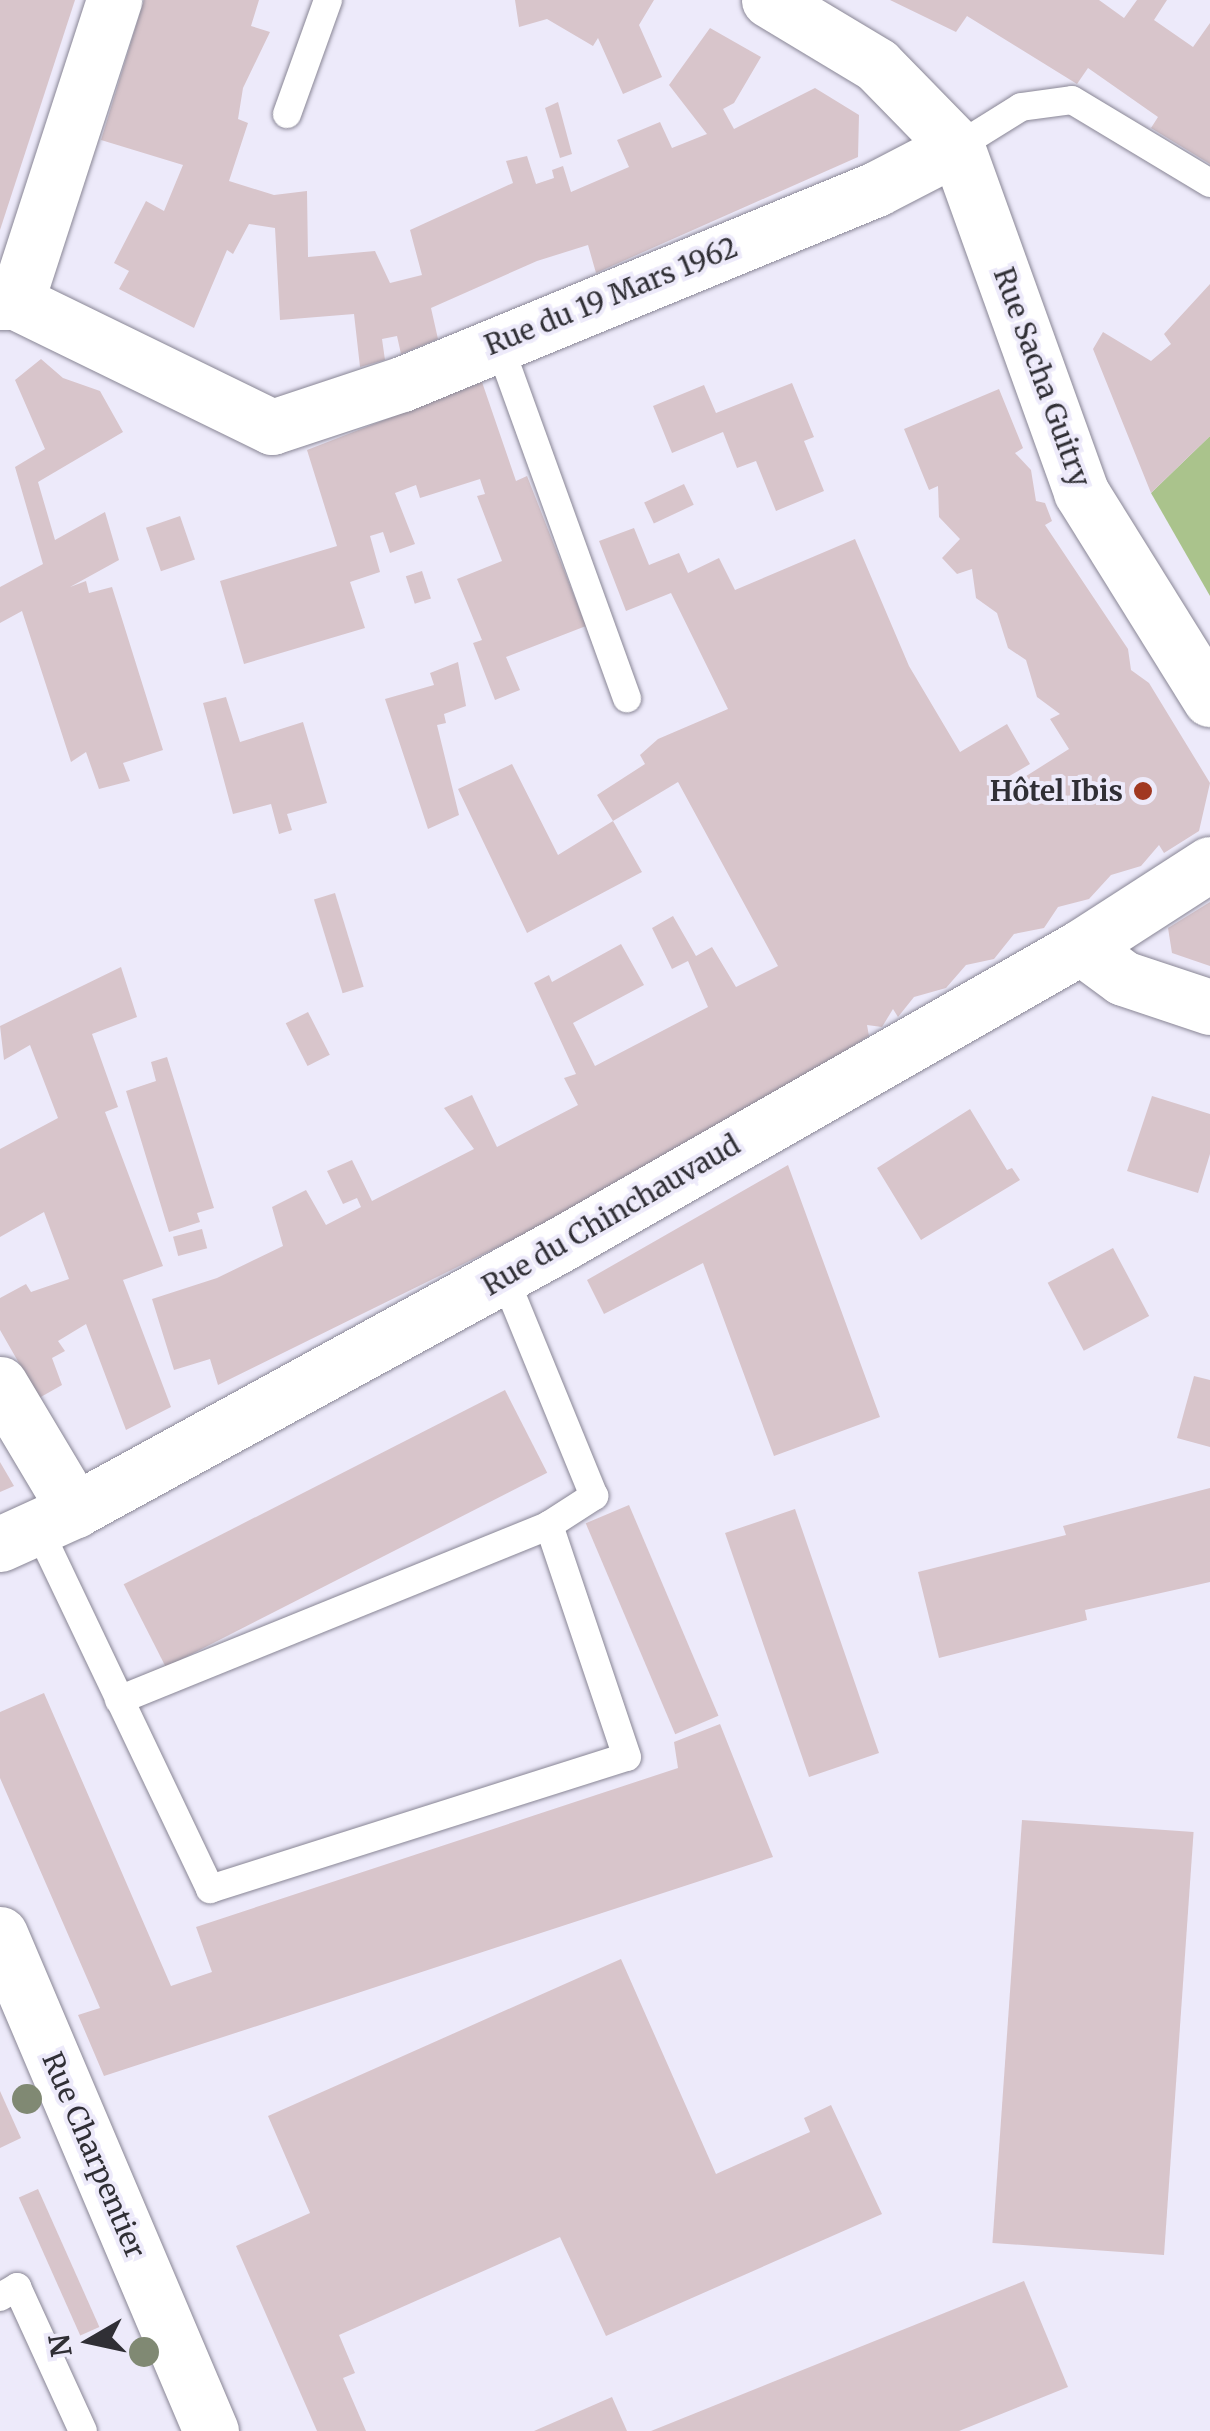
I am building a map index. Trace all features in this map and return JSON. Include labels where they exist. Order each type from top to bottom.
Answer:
[{"type":"street","points":[[8,302],[114,0]]},
{"type":"street","points":[[769,0],[877,64],[957,147]]},
{"type":"street","name":"Rue du 19 Mars 1962","points":[[8,302],[272,427],[402,384],[876,189],[957,147]]},
{"type":"street","name":"Rue Sacha Guitry","points":[[957,147],[1081,492],[1210,699]]},
{"type":"street","name":"Rue du Chinchauvaud","points":[[38,1527],[504,1277],[1081,947],[1210,864]]},
{"type":"street","points":[[1081,947],[1123,978],[1210,1007]]},
{"type":"street","points":[[0,1384],[38,1527]]},
{"type":"street","name":"Rue Charpentier","points":[[0,1934],[212,2431]]},
{"type":"lane","points":[[287,114],[328,0]]},
{"type":"lane","name":"Rue du 19 Mars 1962","points":[[957,147],[1021,107],[1072,100],[1210,183]]},
{"type":"lane","points":[[498,342],[627,698]]},
{"type":"lane","points":[[119,1700],[550,1524],[594,1496],[504,1277]]},
{"type":"lane","points":[[38,1527],[210,1888],[627,1757],[550,1524]]},
{"type":"lane","points":[[8,2292],[83,2431]]},
{"type":"green space","points":[[1210,436],[1210,596],[1151,493]]},
{"type":"building","points":[[0,0],[75,0],[0,230]]},
{"type":"building","points":[[144,0],[259,0],[251,26],[270,32],[243,88],[238,119],[248,123],[229,181],[274,195],[307,191],[308,257],[375,251],[390,283],[422,275],[410,230],[513,183],[506,161],[527,156],[536,184],[554,178],[552,170],[563,166],[571,192],[629,167],[617,140],[660,122],[672,148],[707,134],[669,85],[710,28],[761,57],[734,103],[723,109],[734,129],[815,88],[859,115],[858,157],[596,273],[588,245],[537,261],[431,308],[438,339],[401,354],[397,336],[382,339],[385,360],[360,367],[354,314],[280,320],[275,228],[249,224],[233,254],[227,250],[194,328],[119,289],[129,271],[114,263],[146,201],[164,211],[183,165],[101,140]]},
{"type":"building","points":[[515,0],[654,0],[639,25],[662,77],[623,94],[598,38],[593,46],[547,19],[519,27]]},
{"type":"building","points":[[890,0],[1099,0],[1124,18],[1137,0],[1167,0],[1154,20],[1193,47],[1210,23],[1210,164],[1151,128],[1158,117],[1088,68],[1077,84],[967,16],[956,32]]},
{"type":"building","points":[[558,102],[572,154],[560,158],[545,108]]},
{"type":"building","points":[[1210,284],[1210,436],[1151,493],[1093,349],[1103,332],[1151,361],[1171,344],[1164,334]]},
{"type":"building","points":[[41,359],[63,378],[100,391],[123,432],[38,482],[55,540],[105,512],[119,560],[70,587],[86,581],[89,593],[112,587],[163,750],[123,763],[130,781],[99,789],[86,752],[71,762],[22,611],[0,623],[0,587],[43,564],[15,467],[45,449],[15,380]]},
{"type":"building","points":[[482,382],[516,481],[527,476],[586,626],[506,657],[520,690],[495,700],[473,643],[482,640],[457,579],[502,561],[477,496],[485,494],[480,479],[420,498],[416,485],[395,493],[415,544],[390,553],[383,532],[370,536],[380,572],[350,582],[365,628],[244,664],[220,581],[337,546],[307,450]]},
{"type":"building","points":[[792,383],[814,437],[804,441],[824,491],[776,511],[756,461],[737,468],[723,432],[672,453],[653,406],[704,385],[716,413]]},
{"type":"building","points":[[999,389],[1023,448],[1015,453],[1031,470],[1036,501],[1045,503],[1052,521],[1045,525],[1128,649],[1131,670],[1149,683],[1210,783],[1199,831],[1164,853],[1159,845],[1141,866],[1111,875],[1089,899],[1058,907],[1044,928],[1014,934],[994,959],[966,965],[946,988],[914,997],[898,1017],[893,1009],[882,1027],[867,1025],[869,1036],[652,1171],[218,1385],[210,1359],[174,1370],[152,1299],[217,1278],[283,1246],[272,1207],[306,1190],[326,1225],[361,1207],[357,1198],[343,1204],[327,1171],[352,1160],[372,1201],[474,1149],[444,1108],[472,1095],[497,1147],[578,1105],[564,1078],[576,1074],[534,983],[549,975],[552,982],[621,944],[644,985],[573,1023],[595,1066],[708,1007],[688,961],[672,969],[652,928],[673,916],[696,956],[712,947],[736,987],[778,966],[678,782],[613,821],[597,795],[645,764],[640,755],[658,739],[728,709],[671,593],[626,611],[599,541],[634,528],[649,565],[679,553],[688,573],[719,558],[735,590],[855,539],[909,666],[960,752],[1007,724],[1030,764],[999,782],[1004,790],[1069,749],[1050,719],[1060,714],[1037,697],[1026,660],[1008,648],[997,613],[976,598],[972,569],[957,574],[942,558],[960,539],[939,517],[938,486],[929,490],[904,429]]},
{"type":"building","points":[[684,484],[694,505],[654,523],[644,503]]},
{"type":"building","points":[[180,516],[195,559],[161,571],[146,528]]},
{"type":"building","points":[[422,571],[431,599],[415,604],[406,576]]},
{"type":"building","points":[[458,662],[466,706],[444,714],[446,723],[437,725],[459,815],[428,829],[385,699],[434,685],[430,673]]},
{"type":"building","points":[[226,697],[240,742],[303,722],[327,803],[287,814],[292,830],[279,834],[271,804],[233,814],[203,703]]},
{"type":"building","points":[[512,764],[558,855],[613,821],[642,872],[527,933],[458,789]]},
{"type":"building","points":[[335,893],[364,987],[343,993],[314,899]]},
{"type":"building","points":[[1210,902],[1210,966],[1172,953],[1168,928]]},
{"type":"building","points":[[121,967],[137,1017],[92,1034],[118,1107],[105,1112],[163,1266],[123,1280],[171,1407],[126,1430],[86,1324],[58,1341],[65,1351],[52,1358],[62,1385],[39,1398],[0,1330],[0,1298],[26,1284],[31,1292],[69,1279],[44,1212],[0,1237],[0,1149],[58,1118],[30,1045],[4,1060],[0,1026]]},
{"type":"building","points":[[308,1012],[330,1055],[308,1066],[286,1023]]},
{"type":"building","points":[[167,1057],[214,1208],[197,1213],[200,1222],[169,1232],[126,1091],[156,1081],[151,1062]]},
{"type":"building","points":[[1152,1096],[1210,1114],[1210,1154],[1198,1193],[1127,1171]]},
{"type":"building","points":[[970,1109],[1007,1170],[1012,1168],[1020,1180],[921,1240],[877,1168]]},
{"type":"building","points":[[788,1165],[880,1417],[774,1456],[703,1263],[604,1314],[587,1280]]},
{"type":"building","points":[[202,1229],[207,1248],[178,1256],[173,1237]]},
{"type":"building","points":[[1113,1248],[1149,1316],[1084,1351],[1048,1283]]},
{"type":"building","points":[[1194,1376],[1210,1380],[1210,1447],[1177,1438]]},
{"type":"building","points":[[505,1390],[547,1473],[166,1667],[124,1584]]},
{"type":"building","points":[[0,1462],[14,1486],[0,1492]]},
{"type":"building","points":[[1210,1488],[1210,1582],[1085,1610],[1087,1620],[939,1658],[918,1572],[1066,1535],[1063,1526]]},
{"type":"building","points":[[629,1505],[718,1716],[675,1734],[586,1523]]},
{"type":"building","points":[[795,1509],[879,1753],[809,1777],[725,1533]]},
{"type":"building","points":[[44,1693],[171,1986],[212,1972],[196,1927],[678,1768],[674,1742],[720,1724],[773,1857],[104,2076],[78,2015],[100,2008],[0,1778],[0,1712]]},
{"type":"building","points":[[1022,1820],[1194,1832],[1164,2255],[992,2243]]},
{"type":"building","points":[[621,1959],[716,2174],[810,2132],[804,2118],[831,2105],[882,2214],[606,2336],[560,2237],[339,2335],[355,2373],[343,2378],[366,2431],[317,2431],[236,2246],[310,2213],[268,2116]]},
{"type":"building","points":[[0,2091],[21,2138],[0,2148]]},
{"type":"building","points":[[38,2189],[99,2327],[80,2335],[19,2198]]},
{"type":"building","points":[[1024,2281],[1068,2387],[959,2431],[651,2431]]},
{"type":"building","points":[[612,2397],[627,2431],[534,2431]]},
{"type":"place","name":"Hôtel Ibis","points":[[1143,791]]}]
